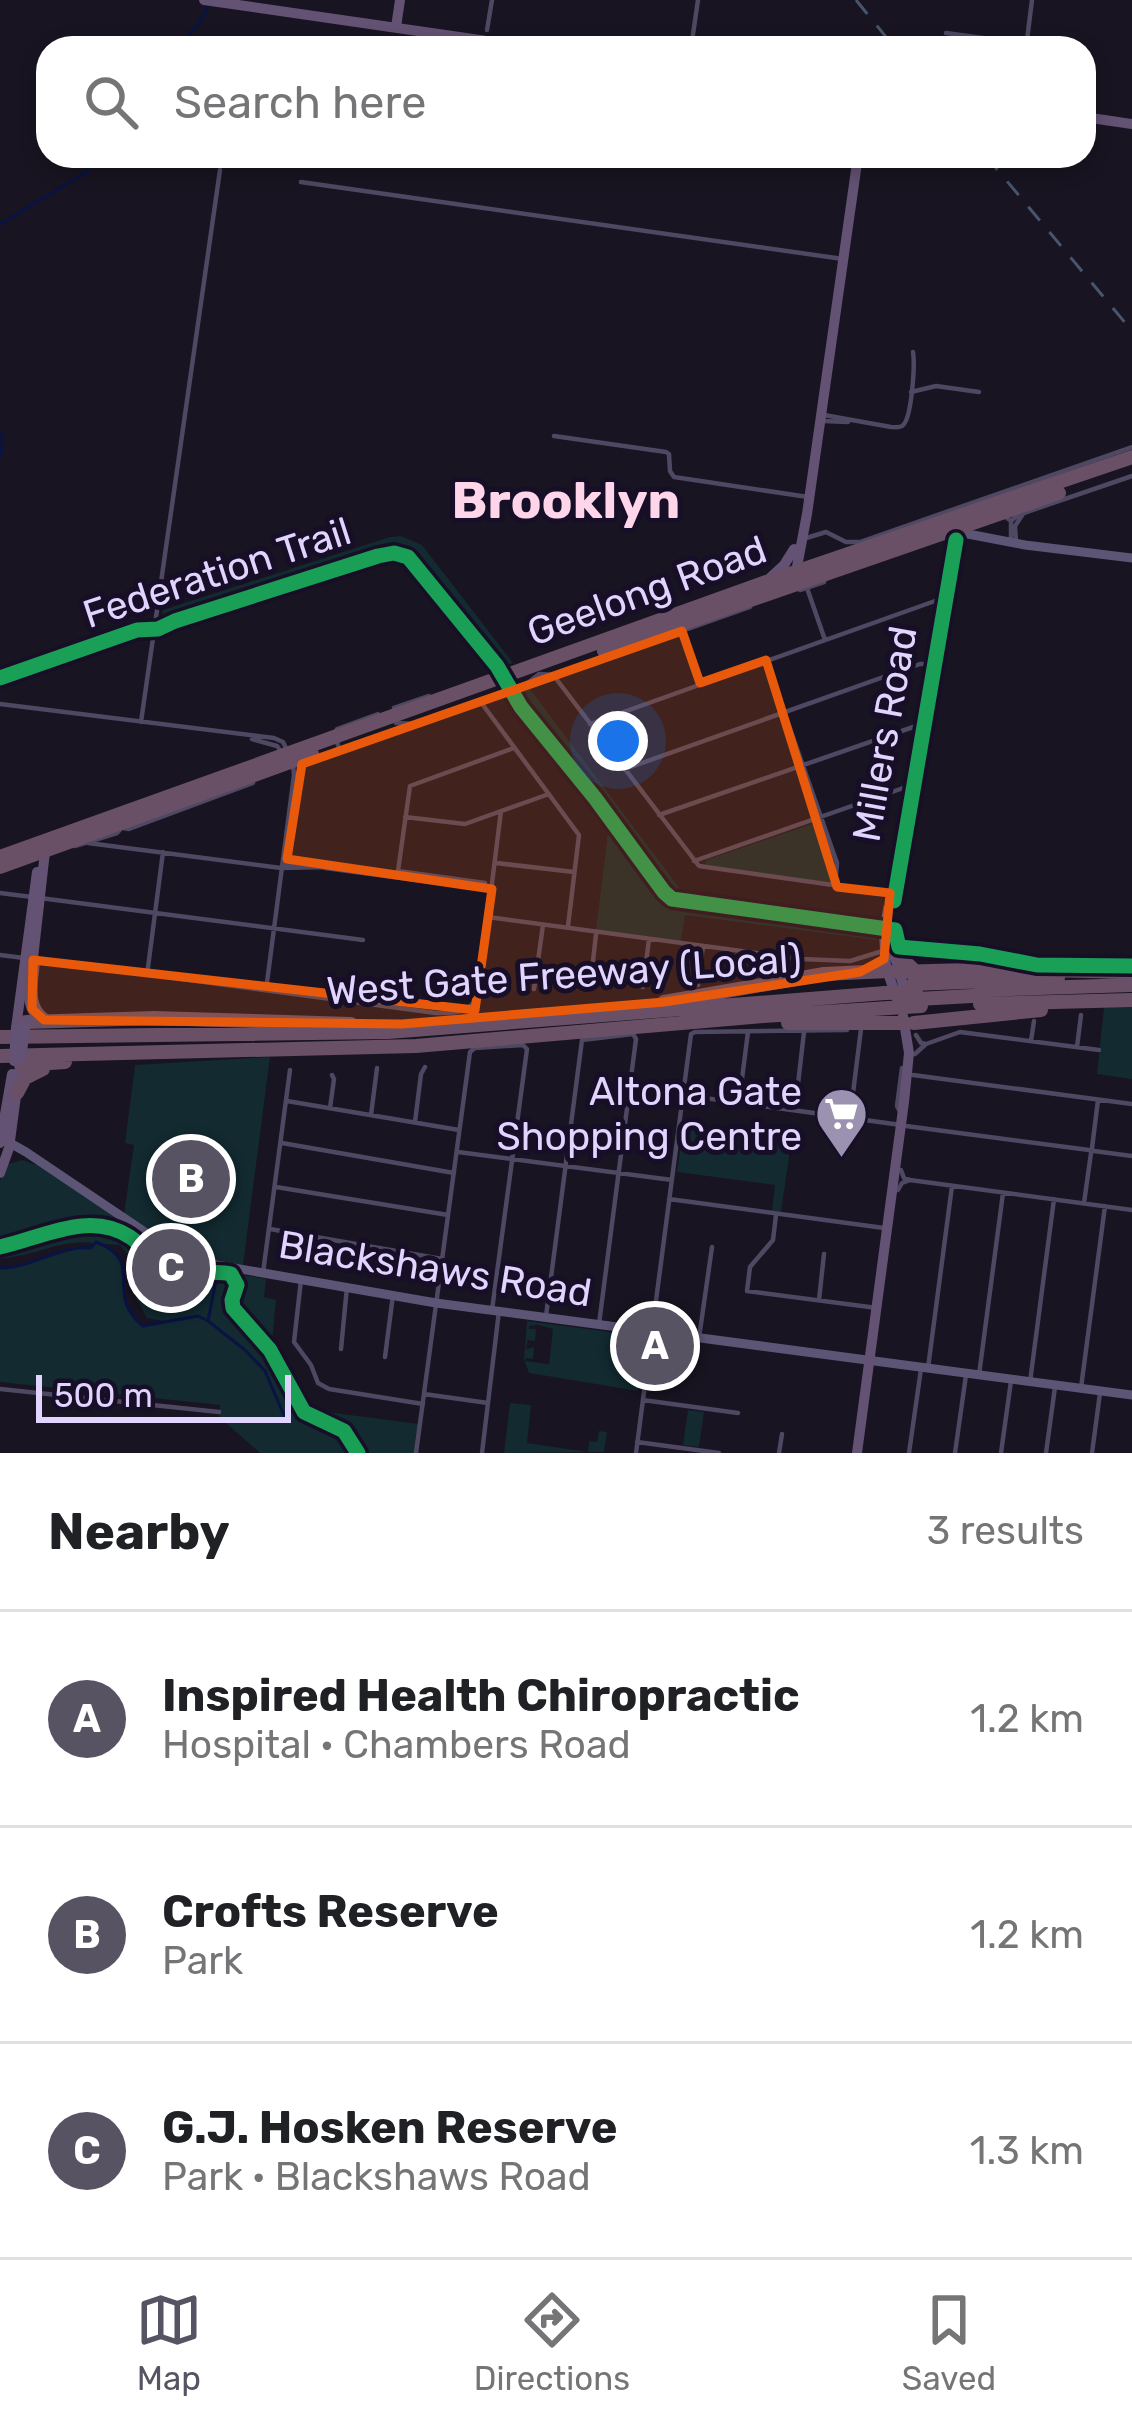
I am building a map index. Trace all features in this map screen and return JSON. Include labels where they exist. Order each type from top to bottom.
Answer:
[{"type":"highway","name":"Geelong Road","points":[[813,577],[882,542],[1046,482],[1132,458]]},
{"type":"highway","name":"Geelong Road","points":[[44,852],[120,828],[337,740],[984,519],[1013,517],[1132,472]]},
{"type":"highway","points":[[882,542],[904,540],[943,526],[956,531],[967,517],[1046,482]]},
{"type":"highway","name":"Geelong Road","points":[[44,852],[255,757],[286,759],[315,753],[337,740],[547,676],[621,649],[795,572]]},
{"type":"highway","points":[[715,613],[788,582],[795,572],[813,577]]},
{"type":"highway","points":[[0,857],[44,852]]},
{"type":"highway","points":[[0,867],[44,852]]},
{"type":"highway","points":[[889,974],[891,929]]},
{"type":"highway","points":[[29,959],[33,1012],[43,1025]]},
{"type":"highway","points":[[11,1043],[392,1040],[889,974],[903,962],[917,990]]},
{"type":"highway","points":[[11,1043],[404,1031],[889,974],[917,990],[1072,969],[1130,988]]},
{"type":"highway","points":[[664,1002],[860,972],[889,974],[917,990],[1130,988]]},
{"type":"highway","name":"West Gate Freeway (Local)","points":[[43,1025],[154,1018],[380,1025],[758,993],[889,974]]},
{"type":"highway","name":"West Gate Freeway (Local)","points":[[11,1043],[231,1051],[577,1036],[763,1016],[889,974]]},
{"type":"highway","points":[[577,1036],[798,1022],[913,1036],[1130,988]]},
{"type":"highway","points":[[11,1043],[43,1025]]},
{"type":"highway","points":[[11,1043],[43,1025]]},
{"type":"highway","points":[[11,1043],[71,1062]]},
{"type":"highway","points":[[17,1093],[29,1074],[71,1062],[155,1060],[231,1051]]},
{"type":"main road","points":[[204,0],[456,36]]},
{"type":"main road","points":[[396,27],[400,0]]},
{"type":"main road","points":[[1096,119],[1132,124]]},
{"type":"main road","points":[[795,572],[792,566],[808,496],[856,168]]},
{"type":"main road","points":[[984,519],[978,527],[985,538]]},
{"type":"main road","points":[[956,531],[1132,558]]},
{"type":"main road","name":"Millers Road","points":[[933,664],[956,531]]},
{"type":"main road","points":[[933,537],[951,556]]},
{"type":"main road","points":[[799,544],[813,577]]},
{"type":"main road","points":[[763,583],[782,568],[799,544]]},
{"type":"main road","name":"Millers Road","points":[[891,929],[951,556]]},
{"type":"main road","points":[[8,1145],[11,1043],[44,852]]},
{"type":"main road","points":[[20,860],[32,867],[36,898]]},
{"type":"main road","name":"Millers Road","points":[[873,1361],[891,1223],[905,1175],[903,1122],[913,1075],[913,1036],[889,974],[893,894]]},
{"type":"main road","name":"Millers Road","points":[[860,1453],[913,1036]]},
{"type":"main road","points":[[2,1168],[17,1093],[11,1043]]},
{"type":"main road","name":"Blackshaws Road","points":[[8,1145],[42,1163]]},
{"type":"main road","name":"Blackshaws Road","points":[[8,1145],[173,1251],[206,1263],[436,1303],[1132,1395]]},
{"type":"main road","points":[[2,1168],[13,1157],[28,1157]]},
{"type":"street","points":[[488,30],[492,0]]},
{"type":"street","points":[[693,36],[698,0]]},
{"type":"street","points":[[1028,36],[1033,0]]},
{"type":"street","points":[[946,33],[965,36]]},
{"type":"street","points":[[141,722],[220,170]]},
{"type":"street","points":[[301,182],[843,259]]},
{"type":"street","points":[[820,417],[902,426],[911,392],[913,352]]},
{"type":"street","points":[[911,392],[936,386],[979,392]]},
{"type":"street","points":[[554,436],[666,452],[674,477],[808,496]]},
{"type":"street","name":"Geelong Road","points":[[1075,474],[1132,447]]},
{"type":"street","name":"Geelong Road","points":[[799,544],[828,532],[844,542],[858,543],[1046,482]]},
{"type":"street","points":[[1013,517],[1016,543]]},
{"type":"street","points":[[700,683],[672,624],[813,577],[825,640]]},
{"type":"street","points":[[590,724],[941,602]]},
{"type":"street","points":[[766,660],[837,863],[835,886]]},
{"type":"street","points":[[625,769],[933,664]]},
{"type":"street","points":[[396,723],[417,724],[547,676],[590,724],[694,862],[706,869],[893,894]]},
{"type":"street","points":[[480,701],[579,835],[568,928]]},
{"type":"street","points":[[0,704],[238,735],[274,745],[294,779]]},
{"type":"street","points":[[659,815],[922,725]]},
{"type":"street","points":[[238,735],[255,742],[255,757]]},
{"type":"street","points":[[398,875],[410,786],[514,748]]},
{"type":"street","points":[[266,990],[294,779],[299,767],[315,753]]},
{"type":"street","points":[[694,862],[911,786]]},
{"type":"street","points":[[406,817],[463,824],[549,794]]},
{"type":"street","points":[[0,956],[436,1012],[466,1010],[478,995],[501,811]]},
{"type":"street","points":[[68,843],[88,843],[120,828]]},
{"type":"street","points":[[120,828],[113,844],[279,866],[324,867]]},
{"type":"street","points":[[88,843],[129,847]]},
{"type":"street","points":[[284,847],[288,860],[302,864],[485,883]]},
{"type":"street","points":[[147,975],[163,852]]},
{"type":"street","points":[[496,862],[575,873]]},
{"type":"street","points":[[279,866],[302,864]]},
{"type":"street","points":[[463,882],[492,890]]},
{"type":"street","points":[[0,892],[362,940]]},
{"type":"street","points":[[488,917],[840,962],[860,959],[889,974]]},
{"type":"street","points":[[535,989],[543,925]]},
{"type":"street","points":[[590,988],[596,932]]},
{"type":"street","points":[[644,987],[650,939]]},
{"type":"street","points":[[698,985],[703,946]]},
{"type":"street","points":[[1076,1047],[1081,1015]]},
{"type":"street","points":[[1031,1041],[1034,1021]]},
{"type":"street","points":[[850,1117],[861,1029]]},
{"type":"street","points":[[636,1453],[691,1034],[881,1029],[913,1036],[960,1031],[1099,1050]]},
{"type":"street","points":[[795,1110],[805,1031]]},
{"type":"street","points":[[739,1102],[748,1032]]},
{"type":"street","points":[[545,1317],[566,1166],[577,1036],[635,1036],[599,1324]]},
{"type":"street","points":[[416,1453],[471,1050],[526,1046],[482,1453]]},
{"type":"street","points":[[415,1122],[425,1067]]},
{"type":"street","points":[[371,1115],[377,1068]]},
{"type":"street","points":[[263,1273],[290,1070]]},
{"type":"street","points":[[330,1108],[332,1075]]},
{"type":"street","points":[[913,1075],[1132,1104]]},
{"type":"street","points":[[683,1095],[1132,1156]]},
{"type":"street","points":[[286,1100],[459,1130]]},
{"type":"street","points":[[1084,1203],[1098,1100]]},
{"type":"street","points":[[280,1143],[454,1173]]},
{"type":"street","points":[[456,1152],[672,1180]]},
{"type":"street","points":[[905,1175],[952,1186],[1132,1210]]},
{"type":"street","points":[[274,1186],[448,1216]]},
{"type":"street","points":[[909,1453],[952,1186]]},
{"type":"street","points":[[979,1375],[1003,1193]]},
{"type":"street","points":[[669,1199],[891,1223]]},
{"type":"street","points":[[1030,1382],[1054,1199]]},
{"type":"street","points":[[1081,1388],[1105,1206]]},
{"type":"street","points":[[776,1214],[773,1240],[750,1267],[746,1291],[877,1308]]},
{"type":"street","points":[[268,1229],[442,1259]]},
{"type":"street","points":[[699,1338],[712,1246]]},
{"type":"street","points":[[818,1300],[824,1254]]},
{"type":"street","points":[[301,1280],[293,1339],[318,1383],[329,1389],[423,1404]]},
{"type":"street","points":[[341,1349],[347,1287]]},
{"type":"street","points":[[385,1357],[393,1295]]},
{"type":"street","points":[[955,1453],[966,1373]]},
{"type":"street","points":[[1000,1453],[1011,1379]]},
{"type":"street","points":[[1046,1453],[1056,1385]]},
{"type":"street","points":[[0,1389],[219,1412]]},
{"type":"street","points":[[1092,1453],[1101,1391]]},
{"type":"street","points":[[424,1394],[488,1403]]},
{"type":"street","points":[[643,1400],[738,1413]]},
{"type":"street","points":[[779,1453],[782,1434]]},
{"type":"street","points":[[637,1442],[719,1453]]},
{"type":"highlighted area","points":[[682,631],[700,683],[766,660],[837,887],[890,893],[884,959],[860,972],[664,1002],[402,1024],[44,1020],[32,1009],[33,960],[475,1010],[492,889],[287,859],[302,764]]},
{"type":"green space","points":[[401,536],[422,545],[513,663],[492,670],[404,558],[391,557],[159,633],[163,610]]},
{"type":"green space","points":[[530,689],[683,893],[880,920],[877,940],[685,915],[681,941],[596,930],[608,832],[510,697]]},
{"type":"green space","points":[[821,821],[836,864],[835,884],[705,866],[706,860]]},
{"type":"green space","points":[[1132,1006],[1132,1079],[1097,1074],[1104,1007]]},
{"type":"green space","points":[[270,1057],[243,1265],[183,1253],[124,1214],[134,1145],[125,1143],[135,1065]]},
{"type":"green space","points":[[684,1123],[792,1137],[781,1212],[772,1211],[775,1185],[677,1172]]},
{"type":"green space","points":[[22,1160],[42,1167],[175,1257],[266,1279],[264,1297],[276,1300],[272,1342],[304,1409],[419,1424],[415,1453],[260,1453],[219,1417],[220,1405],[0,1382],[0,1268],[91,1248],[93,1243],[70,1243],[0,1258],[0,1181],[8,1164]],"holes":[[[103,1244],[120,1245],[136,1265],[136,1298],[147,1318],[164,1321],[143,1325],[132,1315],[120,1261]]]},
{"type":"green space","points":[[527,1321],[641,1336],[645,1341],[638,1391],[529,1373],[524,1360]],"holes":[[[529,1326],[553,1329],[549,1364],[525,1361],[533,1359],[534,1347],[526,1349],[528,1340],[535,1341],[536,1329]]]},
{"type":"green space","points":[[510,1403],[531,1405],[527,1443],[588,1452],[589,1441],[597,1442],[599,1431],[607,1432],[604,1452],[504,1453]]},
{"type":"green space","points":[[688,1410],[704,1412],[699,1447],[683,1445]]},
{"type":"waterway","points":[[188,36],[208,6]]},
{"type":"waterway","points":[[0,224],[89,168]]},
{"type":"waterway","points":[[0,432],[0,458]]},
{"type":"waterway","points":[[0,1268],[91,1248],[96,1242],[120,1259],[126,1302],[143,1326],[198,1316],[208,1321],[265,1371],[286,1420]]},
{"type":"waterway","points":[[208,1321],[217,1275]]},
{"type":"railway","points":[[856,0],[885,36]]},
{"type":"railway","points":[[996,168],[1132,331]]},
{"type":"cycle path","points":[[894,901],[956,540]]},
{"type":"cycle path","name":"Federation Trail","points":[[0,678],[137,630],[158,629],[394,553],[408,557],[497,666],[521,707],[672,899],[895,930],[899,947],[1037,965],[1132,966]]},
{"type":"cycle path","points":[[0,1247],[65,1229],[98,1226],[130,1237],[174,1273],[231,1274],[237,1285],[233,1308],[270,1350],[304,1412],[344,1431],[358,1453]]},
{"type":"place","name":"Altona Gate Shopping Centre","points":[[841,1160]]},
{"type":"place","name":"Crofts Reserve","points":[[191,1179]]},
{"type":"place","name":"G.J. Hosken Reserve","points":[[171,1268]]},
{"type":"place","name":"Inspired Health Chiropractic","points":[[655,1346]]},
{"type":"district","name":"Brooklyn","points":[[566,500]]}]
